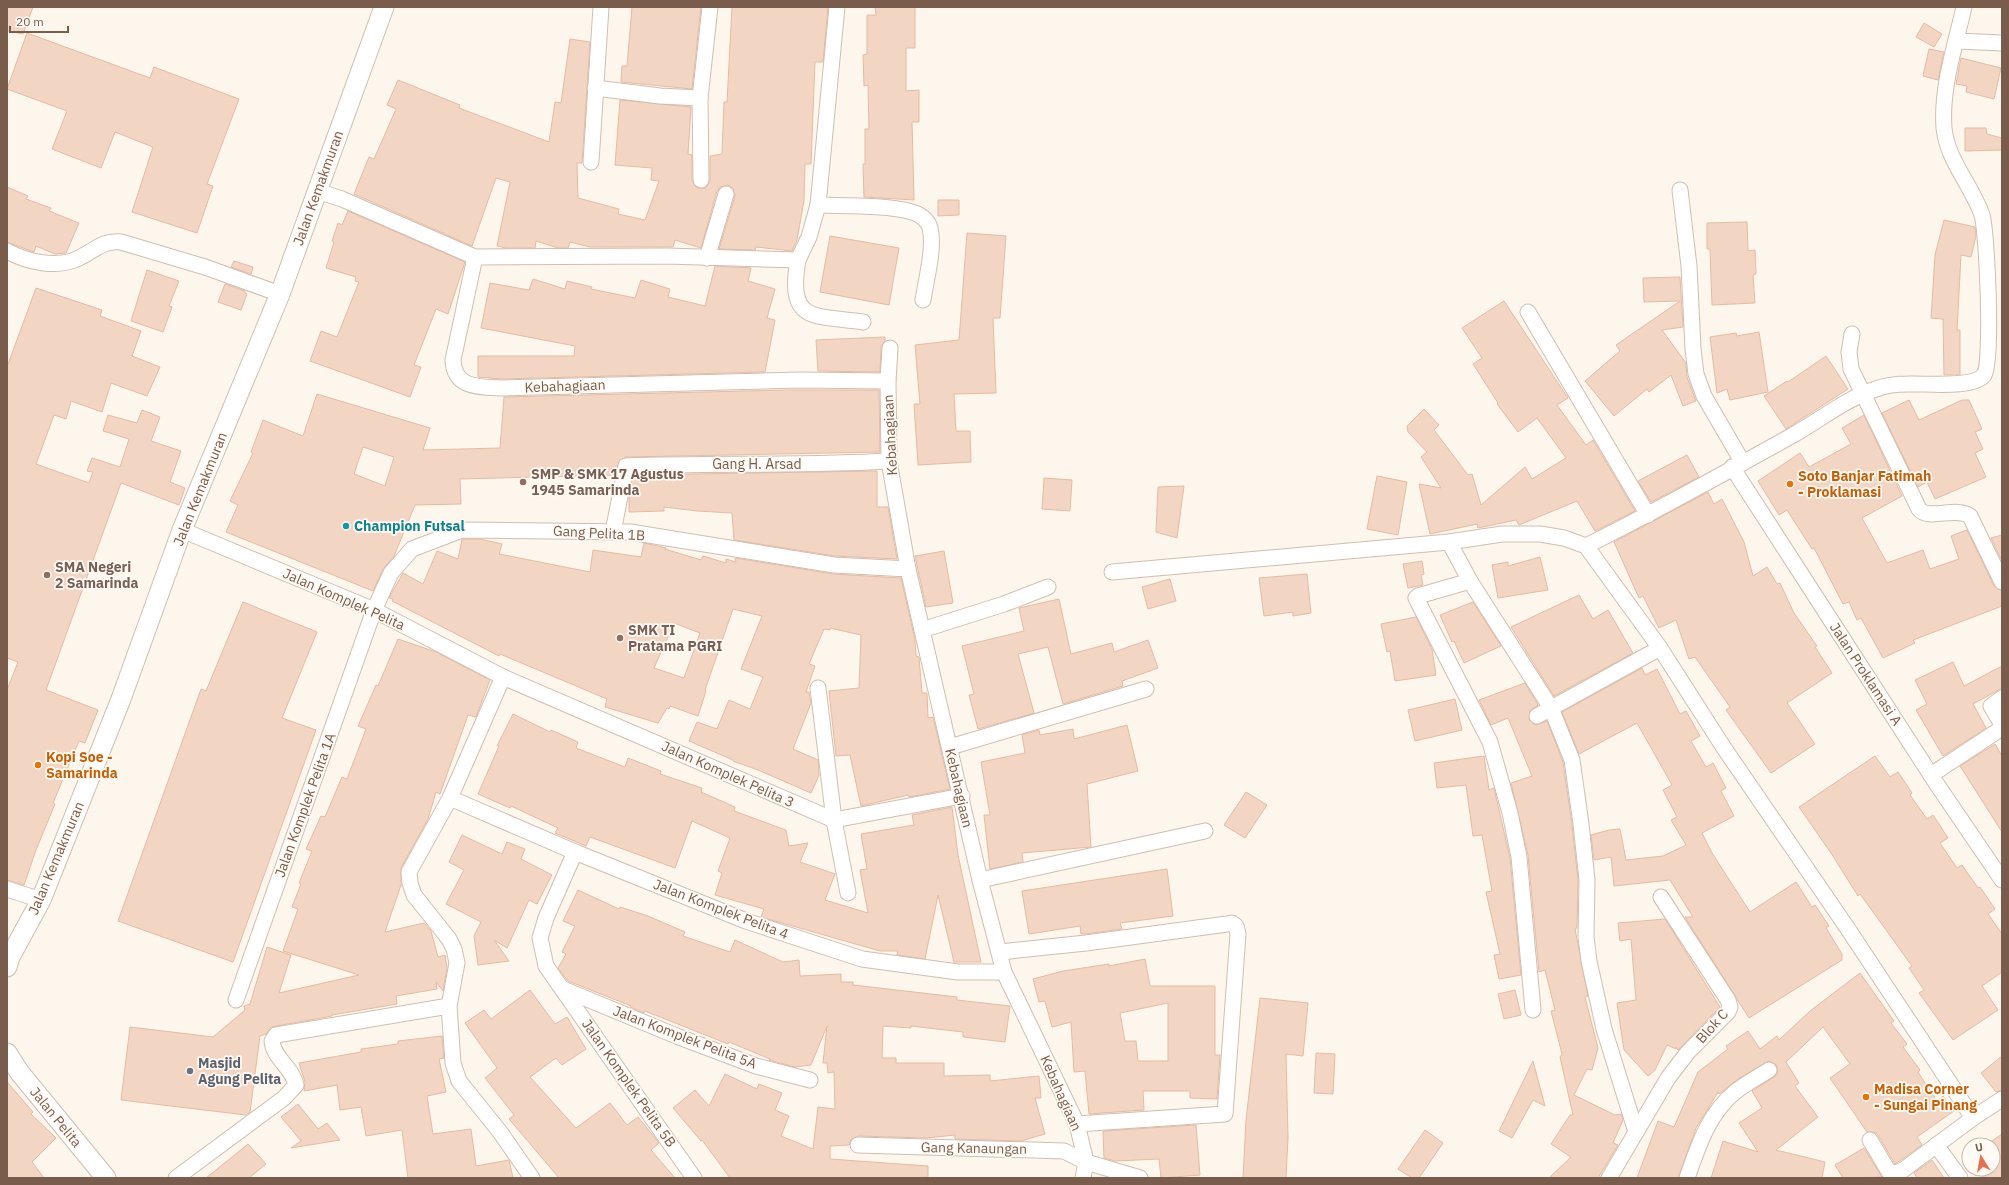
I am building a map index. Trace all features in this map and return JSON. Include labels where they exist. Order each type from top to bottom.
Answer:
[{"type":"street","name":"Jalan Kemakmuran","points":[[7,967],[10,957],[40,900],[121,699],[182,530],[280,294],[384,7]]},
{"type":"street","points":[[591,162],[601,7]]},
{"type":"street","points":[[701,180],[700,98],[710,7]]},
{"type":"street","points":[[837,7],[818,205],[809,237],[798,260],[794,282],[799,306],[807,313],[863,322]]},
{"type":"street","points":[[1586,546],[1648,515],[1816,422],[1863,394],[1889,385],[1935,385],[1966,382],[1977,380],[1984,374],[1988,366],[1988,299],[1985,229],[1978,205],[1964,180],[1947,142],[1944,130],[1946,83],[1964,7]]},
{"type":"street","points":[[1957,41],[2002,43]]},
{"type":"street","points":[[595,88],[660,96],[700,98]]},
{"type":"street","name":"Jalan Proklamasi A","points":[[1680,190],[1689,266],[1693,349],[1696,374],[1704,396],[1738,465],[1931,775],[2002,880]]},
{"type":"street","points":[[317,191],[342,199],[475,257],[798,260]]},
{"type":"street","points":[[708,258],[726,194]]},
{"type":"street","points":[[818,205],[881,208],[913,212],[924,218],[930,227],[931,248],[923,300]]},
{"type":"street","points":[[7,251],[18,257],[61,264],[78,258],[101,244],[112,241],[121,242],[205,267],[280,294]]},
{"type":"street","name":"Kebahagiaan","points":[[475,257],[453,360],[453,370],[456,375],[465,383],[473,386],[501,388],[799,380],[888,381]]},
{"type":"street","points":[[1528,312],[1648,515]]},
{"type":"street","points":[[1852,334],[1849,352],[1851,369],[1921,511],[1927,514],[1963,512],[1970,516],[2002,582]]},
{"type":"street","name":"Kebahagiaan","points":[[890,348],[888,381],[889,461],[908,569],[962,796],[980,880],[1004,972],[1077,1124],[1086,1162],[1083,1178]]},
{"type":"street","name":"Gang H. Arsad","points":[[613,532],[626,466],[692,464],[823,464],[889,461]]},
{"type":"street","name":"Jalan Komplek Pelita","points":[[182,530],[374,610],[503,677]]},
{"type":"street","name":"Gang Pelita 1B","points":[[374,610],[391,572],[412,549],[462,530],[630,532],[834,565],[908,569]]},
{"type":"street","points":[[1112,572],[1449,542],[1502,534],[1540,534],[1564,538],[1586,546],[1660,648],[1724,748],[1848,928],[1973,1118]]},
{"type":"street","points":[[1449,542],[1470,581],[1552,708],[1572,760],[1587,880],[1586,937],[1589,960],[1604,1029],[1636,1132],[1610,1178]]},
{"type":"street","points":[[1470,581],[1418,596],[1416,598],[1490,742],[1506,799],[1519,857],[1533,1010]]},
{"type":"street","points":[[922,630],[1004,604],[1048,587]]},
{"type":"street","name":"Jalan Komplek Pelita 1A","points":[[236,1000],[374,610]]},
{"type":"street","points":[[1537,716],[1660,648]]},
{"type":"street","points":[[503,677],[450,798],[409,872],[414,895],[454,949],[457,963],[449,1006],[453,1063],[460,1081],[500,1132],[532,1178]]},
{"type":"street","name":"Jalan Komplek Pelita 3","points":[[503,677],[834,820]]},
{"type":"street","points":[[818,688],[834,820],[848,893]]},
{"type":"street","points":[[950,747],[1146,689]]},
{"type":"street","points":[[2002,698],[1991,706],[2002,725]]},
{"type":"street","points":[[1931,775],[2002,728]]},
{"type":"street","points":[[834,820],[962,796]]},
{"type":"street","name":"Jalan Komplek Pelita 4","points":[[450,798],[576,852],[746,921],[862,959],[958,972],[1004,972]]},
{"type":"street","points":[[980,880],[1205,831]]},
{"type":"street","name":"Jalan Komplek Pelita 5B","points":[[576,852],[546,918],[540,938],[546,966],[694,1178]]},
{"type":"street","points":[[7,889],[40,900]]},
{"type":"street","name":"Blok C","points":[[1636,1132],[1668,1078],[1688,1052],[1728,1012],[1730,1007],[1728,1000],[1661,897]]},
{"type":"street","points":[[1000,952],[1086,943],[1232,923],[1236,926],[1238,934],[1225,1114],[1077,1124]]},
{"type":"street","name":"Jalan Komplek Pelita 5A","points":[[562,989],[679,1037],[756,1066],[810,1080]]},
{"type":"street","points":[[176,1178],[284,1098],[296,1085],[290,1071],[272,1048],[272,1041],[276,1036],[449,1006]]},
{"type":"street","name":"Jalan Pelita","points":[[7,1055],[106,1178]]},
{"type":"street","points":[[1687,1178],[1702,1136],[1718,1109],[1735,1092],[1769,1070]]},
{"type":"street","points":[[1870,1140],[1889,1172],[1896,1173],[1903,1170],[2002,1098]]},
{"type":"street","name":"Gang Kanaungan","points":[[858,1145],[1064,1151],[1086,1162],[1140,1178]]},
{"type":"street","points":[[1936,1146],[1960,1178]]},
{"type":"building","points":[[7,7],[33,7],[23,34],[7,31]]},
{"type":"building","points":[[632,7],[701,7],[692,89],[621,82],[622,66],[627,66]]},
{"type":"building","points":[[732,7],[828,7],[823,62],[815,62],[811,164],[805,164],[804,200],[797,240],[792,251],[756,247],[755,250],[719,249],[735,196],[733,188],[728,185],[720,187],[717,191],[701,248],[675,240],[673,247],[590,247],[570,242],[568,248],[558,248],[536,241],[535,248],[506,248],[497,246],[510,182],[496,178],[472,246],[354,194],[369,157],[374,159],[396,109],[387,105],[398,80],[460,105],[459,108],[549,142],[555,102],[561,103],[570,39],[590,42],[582,163],[577,163],[578,198],[619,209],[618,214],[645,220],[659,181],[651,180],[652,168],[615,165],[620,100],[691,107],[688,154],[692,155],[692,180],[697,188],[706,188],[710,180],[710,156],[722,154],[724,102],[727,102]]},
{"type":"building","points":[[875,7],[915,7],[915,48],[906,48],[906,91],[919,90],[919,122],[912,122],[914,200],[864,197],[863,164],[865,164],[865,129],[869,129],[868,85],[864,86],[863,55],[867,54],[867,15],[876,15]]},
{"type":"building","points":[[1924,23],[1942,34],[1934,47],[1916,37]]},
{"type":"building","points":[[27,33],[150,78],[154,67],[239,99],[207,184],[213,186],[197,233],[132,212],[153,147],[115,132],[101,168],[52,149],[67,111],[7,89]]},
{"type":"building","points":[[1929,49],[1944,52],[1938,80],[1923,76]]},
{"type":"building","points":[[1961,58],[2001,68],[1994,99],[1966,92],[1967,86],[1956,84]]},
{"type":"building","points":[[1965,128],[1986,128],[1987,134],[2002,138],[2002,150],[1965,151]]},
{"type":"building","points":[[7,187],[28,196],[26,199],[51,208],[49,211],[79,223],[66,253],[55,254],[36,246],[34,252],[7,242]]},
{"type":"building","points":[[938,200],[959,200],[959,215],[938,216]]},
{"type":"building","points":[[348,211],[465,262],[448,314],[436,309],[414,365],[421,367],[410,397],[310,361],[321,331],[337,337],[359,282],[355,281],[356,277],[326,268],[338,223],[342,225]]},
{"type":"building","points":[[1944,220],[1975,227],[1976,236],[1971,257],[1961,255],[1957,330],[1960,330],[1960,375],[1944,375],[1943,319],[1931,318],[1935,255]]},
{"type":"building","points":[[1747,222],[1748,251],[1755,250],[1756,274],[1753,275],[1755,303],[1712,305],[1710,249],[1707,249],[1707,223]]},
{"type":"building","points":[[967,233],[1006,236],[1000,318],[993,318],[996,393],[954,394],[956,431],[970,431],[971,462],[918,465],[914,404],[920,404],[915,345],[959,340]]},
{"type":"building","points":[[830,236],[899,248],[889,305],[820,292]]},
{"type":"building","points":[[234,261],[253,267],[251,274],[231,267]]},
{"type":"building","points":[[715,266],[751,268],[748,281],[775,289],[767,318],[775,320],[765,372],[501,379],[478,377],[478,356],[574,356],[575,346],[481,328],[490,283],[529,290],[533,279],[565,289],[567,281],[592,287],[591,289],[635,298],[641,280],[670,289],[668,297],[705,306]]},
{"type":"building","points":[[147,270],[179,281],[169,306],[172,307],[163,332],[131,321]]},
{"type":"building","points":[[1680,277],[1683,327],[1662,330],[1686,363],[1687,377],[1696,401],[1683,406],[1671,375],[1649,392],[1647,389],[1614,416],[1585,381],[1620,351],[1616,345],[1680,301],[1644,302],[1643,278]]},
{"type":"building","points":[[225,284],[245,291],[247,294],[241,310],[218,302]]},
{"type":"building","points":[[36,288],[102,310],[100,316],[141,331],[132,356],[160,367],[147,396],[111,383],[102,412],[71,401],[66,419],[54,415],[36,464],[89,483],[93,472],[87,471],[92,458],[120,467],[129,439],[103,431],[108,415],[137,423],[142,410],[160,417],[151,441],[181,451],[170,482],[185,488],[179,505],[121,483],[46,690],[98,710],[85,743],[79,741],[53,803],[55,804],[36,850],[24,885],[7,880],[7,690],[18,662],[7,658],[7,367]]},
{"type":"building","points":[[1504,301],[1568,398],[1557,405],[1586,445],[1593,440],[1635,511],[1595,531],[1577,501],[1519,525],[1516,520],[1478,528],[1477,524],[1430,534],[1419,484],[1441,488],[1421,457],[1427,452],[1408,432],[1407,426],[1424,409],[1439,425],[1434,430],[1468,475],[1472,474],[1481,505],[1525,467],[1532,479],[1566,458],[1537,418],[1518,432],[1497,404],[1498,403],[1473,364],[1482,358],[1462,328]]},
{"type":"building","points":[[1759,332],[1768,392],[1730,400],[1727,389],[1717,393],[1710,337],[1736,333],[1737,336]]},
{"type":"building","points":[[885,337],[885,341],[881,347],[880,372],[818,371],[816,340]]},
{"type":"building","points":[[1826,356],[1848,389],[1786,429],[1764,396],[1787,381],[1788,382]]},
{"type":"building","points":[[785,390],[879,390],[880,452],[626,457],[619,461],[615,475],[460,479],[461,504],[415,505],[394,556],[383,569],[373,591],[226,532],[238,505],[230,501],[253,453],[251,452],[263,420],[303,436],[317,394],[430,428],[423,450],[500,448],[504,397]],"holes":[[[363,447],[394,457],[385,486],[354,474]]]},
{"type":"building","points":[[1909,400],[1919,420],[1962,400],[1969,400],[1982,429],[1975,432],[1983,449],[1975,453],[1986,477],[1935,499],[1927,482],[1918,487],[1882,413]]},
{"type":"building","points":[[1864,415],[1902,496],[1862,518],[1887,563],[1923,550],[1930,569],[1959,559],[1951,536],[1967,530],[1994,586],[2002,591],[2002,606],[1913,640],[1915,643],[1883,658],[1861,618],[1857,620],[1849,602],[1843,604],[1814,548],[1812,549],[1787,510],[1779,515],[1758,481],[1800,453],[1809,467],[1851,444],[1842,428]]},
{"type":"building","points":[[1687,455],[1699,477],[1651,502],[1638,481]]},
{"type":"building","points":[[877,471],[877,507],[888,507],[897,559],[835,556],[734,540],[732,513],[664,507],[664,511],[629,512],[629,496],[633,475]]},
{"type":"building","points":[[1377,476],[1407,482],[1398,535],[1367,529]]},
{"type":"building","points":[[1044,478],[1072,480],[1070,511],[1042,509]]},
{"type":"building","points":[[1184,486],[1177,538],[1156,532],[1158,487]]},
{"type":"building","points":[[1708,492],[1714,504],[1722,499],[1744,542],[1753,576],[1767,567],[1777,584],[1780,583],[1794,613],[1817,646],[1815,647],[1832,673],[1787,703],[1815,744],[1771,773],[1726,710],[1730,707],[1695,657],[1689,659],[1676,620],[1659,628],[1643,596],[1639,598],[1614,542]]},
{"type":"building","points":[[2002,535],[2002,561],[1991,538]]},
{"type":"building","points":[[462,539],[480,539],[502,544],[499,554],[590,572],[593,550],[641,557],[644,543],[666,548],[665,549],[701,560],[703,556],[726,563],[726,559],[736,562],[735,558],[833,574],[901,578],[915,640],[916,656],[919,657],[922,693],[927,693],[928,718],[933,717],[950,789],[909,797],[908,795],[861,806],[850,755],[836,756],[829,691],[859,688],[861,635],[830,628],[830,630],[824,629],[809,664],[815,666],[806,692],[809,692],[811,703],[793,749],[818,760],[819,775],[811,793],[689,741],[697,722],[717,729],[729,700],[750,709],[763,677],[741,669],[762,616],[733,609],[705,690],[706,691],[698,716],[670,706],[669,709],[667,708],[658,723],[605,707],[607,699],[500,654],[499,656],[392,601],[393,599],[389,598],[403,573],[423,584],[437,551],[458,559]],"holes":[[[674,623],[700,633],[684,678],[654,668]]]},
{"type":"building","points":[[944,551],[953,603],[926,607],[915,556]]},
{"type":"building","points":[[1540,557],[1548,590],[1498,598],[1492,565],[1508,562],[1508,566]]},
{"type":"building","points":[[1422,561],[1424,574],[1421,575],[1423,585],[1408,588],[1403,564]]},
{"type":"building","points":[[1307,574],[1311,613],[1293,616],[1293,612],[1264,616],[1259,578]]},
{"type":"building","points":[[1170,579],[1176,601],[1148,609],[1142,587]]},
{"type":"building","points":[[1579,595],[1593,619],[1608,610],[1633,653],[1554,696],[1511,627]]},
{"type":"building","points":[[1059,599],[1071,654],[1112,643],[1114,652],[1148,640],[1158,668],[1122,681],[1123,686],[1063,704],[1048,647],[1018,654],[1034,713],[978,729],[969,695],[974,694],[962,646],[1024,631],[1019,608]]},
{"type":"building","points":[[243,602],[317,632],[282,718],[316,730],[233,962],[118,921],[201,689],[206,691]]},
{"type":"building","points":[[1473,602],[1501,646],[1464,663],[1454,641],[1452,642],[1440,615]]},
{"type":"building","points":[[1416,617],[1432,649],[1436,675],[1395,681],[1390,651],[1387,652],[1381,624]]},
{"type":"building","points":[[398,639],[436,652],[490,680],[476,717],[468,715],[440,794],[436,792],[428,819],[401,868],[401,885],[385,932],[424,923],[431,931],[438,957],[445,955],[447,968],[443,991],[436,982],[437,989],[396,996],[397,1004],[271,1027],[266,1034],[260,1036],[250,1112],[246,1115],[121,1100],[130,1027],[213,1037],[245,1010],[244,1006],[250,1004],[267,947],[291,955],[279,993],[359,975],[283,951],[298,909],[292,907],[301,884],[299,883],[312,851],[306,849],[321,816],[325,817],[342,777],[347,779],[366,729],[358,726],[376,685],[378,686]]},
{"type":"building","points":[[1953,662],[1964,686],[2002,666],[2002,688],[1973,704],[1986,728],[1943,756],[1916,710],[1927,704],[1915,680]]},
{"type":"building","points":[[1642,668],[1645,675],[1657,669],[1680,714],[1686,711],[1700,736],[1691,741],[1706,767],[1713,763],[1726,788],[1721,791],[1734,816],[1702,833],[1712,853],[1750,912],[1796,882],[1812,907],[1815,905],[1829,926],[1826,928],[1842,954],[1842,960],[1749,1018],[1685,917],[1693,917],[1670,880],[1614,886],[1611,857],[1594,860],[1591,835],[1609,830],[1620,829],[1626,860],[1663,856],[1686,845],[1671,820],[1677,817],[1663,790],[1672,785],[1637,723],[1579,754],[1562,712]]},
{"type":"building","points":[[1525,683],[1538,705],[1530,711],[1529,720],[1536,725],[1547,721],[1563,762],[1572,825],[1578,880],[1577,928],[1575,929],[1588,996],[1585,997],[1598,1048],[1592,1070],[1587,1069],[1574,1095],[1615,1115],[1621,1114],[1623,1120],[1613,1143],[1618,1145],[1598,1178],[1549,1178],[1571,1157],[1551,1144],[1570,1115],[1573,1115],[1560,1057],[1562,1054],[1551,1011],[1555,1010],[1545,970],[1539,972],[1528,855],[1511,783],[1532,776],[1508,718],[1491,725],[1479,700]]},
{"type":"building","points":[[1455,699],[1462,730],[1415,741],[1408,710]]},
{"type":"building","points":[[513,714],[550,732],[551,730],[578,742],[576,748],[625,767],[628,758],[661,771],[660,774],[702,788],[701,792],[735,807],[734,811],[786,830],[789,846],[808,843],[800,862],[835,874],[825,900],[868,913],[860,870],[867,869],[861,834],[914,825],[912,815],[952,807],[958,855],[981,962],[954,962],[938,895],[925,959],[897,955],[898,951],[880,951],[761,917],[764,909],[715,895],[722,873],[718,871],[730,838],[692,821],[675,868],[590,837],[586,846],[555,833],[558,828],[511,806],[510,808],[478,794],[499,746],[497,746]]},
{"type":"building","points":[[1127,725],[1138,771],[1087,784],[1091,847],[1022,853],[1023,862],[990,869],[984,815],[990,815],[981,762],[1025,753],[1022,735],[1039,730],[1040,735],[1073,729],[1074,739]]},
{"type":"building","points":[[1995,744],[2002,756],[2002,832],[1960,766]]},
{"type":"building","points":[[1484,756],[1489,790],[1494,788],[1510,858],[1521,975],[1499,979],[1494,955],[1500,954],[1486,892],[1492,891],[1482,835],[1473,836],[1466,785],[1437,788],[1434,763]]},
{"type":"building","points":[[1875,756],[1890,777],[1898,772],[1912,793],[1910,795],[1927,819],[1933,815],[1948,838],[1940,843],[1957,868],[1962,865],[1978,888],[1980,887],[1995,909],[1988,914],[2002,934],[2002,972],[1982,986],[1998,1010],[1953,1040],[1919,993],[1924,990],[1909,968],[1912,966],[1860,894],[1858,896],[1831,853],[1799,807]]},
{"type":"building","points":[[1246,792],[1267,805],[1245,838],[1224,825]]},
{"type":"building","points":[[462,835],[502,854],[507,842],[525,849],[521,859],[552,875],[537,904],[529,900],[507,948],[494,940],[509,961],[478,965],[474,936],[481,922],[446,904],[464,870],[449,862]]},
{"type":"building","points":[[1167,869],[1173,916],[1120,923],[1122,929],[1085,934],[1081,934],[1080,926],[1029,934],[1022,891]]},
{"type":"building","points":[[578,890],[619,909],[620,907],[648,916],[685,932],[683,936],[730,952],[735,940],[783,962],[799,960],[800,976],[841,974],[841,982],[853,982],[853,985],[957,997],[957,1000],[1010,1006],[1005,1042],[963,1037],[963,1032],[911,1026],[911,1028],[883,1026],[882,1058],[896,1058],[896,1063],[944,1063],[944,1076],[990,1075],[990,1081],[1039,1076],[1041,1098],[1035,1098],[1045,1134],[1021,1141],[955,1139],[955,1135],[926,1138],[858,1136],[851,1140],[849,1145],[830,1146],[830,1159],[928,1166],[928,1178],[730,1178],[702,1140],[701,1141],[673,1108],[695,1090],[709,1106],[725,1074],[757,1089],[759,1084],[782,1093],[775,1110],[789,1116],[781,1136],[813,1149],[818,1107],[835,1109],[834,1072],[828,1073],[827,1063],[823,1063],[827,1026],[811,1065],[795,1067],[769,1060],[770,1059],[729,1042],[728,1044],[645,1011],[644,1013],[630,1007],[631,1006],[568,981],[558,968],[566,954],[562,952],[575,926],[563,921]]},
{"type":"building","points":[[1665,919],[1720,1007],[1678,1050],[1676,1047],[1676,1049],[1667,1045],[1655,1070],[1648,1076],[1624,1050],[1617,1003],[1636,1000],[1631,939],[1620,941],[1618,923]]},
{"type":"building","points":[[1145,959],[1150,986],[1215,986],[1215,1055],[1220,1055],[1217,1099],[1190,1098],[1190,1091],[1143,1091],[1144,1110],[1089,1114],[1085,1071],[1074,1072],[1071,1022],[1052,1027],[1045,1001],[1039,1002],[1033,979],[1063,971],[1109,964],[1109,966]],"holes":[[[1168,1003],[1168,1061],[1138,1061],[1136,1041],[1125,1041],[1120,1013]]]},
{"type":"building","points":[[1860,973],[1894,1021],[1891,1023],[1907,1044],[1903,1047],[1920,1070],[1918,1072],[1937,1101],[1943,1096],[1954,1111],[1917,1137],[1922,1145],[1895,1164],[1878,1135],[1874,1132],[1867,1132],[1830,1078],[1850,1064],[1823,1027],[1786,1062],[1799,1083],[1795,1086],[1818,1117],[1776,1150],[1825,1162],[1822,1178],[1711,1178],[1723,1141],[1758,1152],[1739,1123],[1762,1108],[1752,1091],[1777,1075],[1777,1066],[1769,1061],[1738,1079],[1719,1094],[1718,1092],[1696,1128],[1678,1178],[1637,1178],[1658,1121],[1674,1127],[1698,1072],[1728,1049],[1726,1046],[1748,1031],[1760,1049],[1777,1036],[1779,1040],[1810,1011]]},
{"type":"building","points":[[530,990],[555,1024],[567,1017],[586,1049],[562,1065],[556,1058],[530,1077],[576,1128],[610,1103],[627,1125],[638,1117],[659,1143],[651,1150],[675,1178],[559,1178],[509,1119],[514,1115],[485,1078],[497,1068],[465,1023],[484,1010],[491,1019]]},
{"type":"building","points":[[1515,990],[1521,1015],[1504,1019],[1498,994]]},
{"type":"building","points":[[1260,998],[1308,1003],[1303,1056],[1286,1054],[1288,1138],[1286,1178],[1243,1178],[1246,1120]]},
{"type":"building","points":[[442,1036],[444,1058],[439,1059],[446,1092],[427,1096],[433,1134],[471,1129],[476,1166],[509,1160],[513,1178],[408,1178],[402,1130],[366,1136],[361,1107],[340,1110],[337,1085],[304,1091],[305,1082],[299,1063],[361,1052],[361,1049],[398,1044],[398,1041]]},
{"type":"building","points":[[1316,1053],[1335,1054],[1333,1094],[1314,1093]]},
{"type":"building","points":[[2002,1056],[2002,1090],[1996,1092],[1981,1073]]},
{"type":"building","points":[[1533,1061],[1545,1106],[1533,1100],[1512,1138],[1499,1131]]},
{"type":"building","points":[[7,1082],[33,1112],[31,1114],[56,1138],[32,1162],[44,1178],[7,1178]]},
{"type":"building","points":[[298,1104],[318,1129],[327,1123],[340,1140],[291,1148],[301,1141],[281,1117]]},
{"type":"building","points":[[1196,1125],[1200,1175],[1161,1178],[1159,1159],[1115,1161],[1104,1158],[1103,1131]]},
{"type":"building","points":[[1425,1130],[1443,1143],[1419,1178],[1412,1178],[1398,1169]]},
{"type":"building","points":[[2002,1134],[2002,1178],[1983,1178],[1982,1177],[2001,1177],[2001,1137],[1998,1137]]},
{"type":"building","points":[[248,1144],[266,1164],[249,1178],[206,1178]]},
{"type":"building","points":[[1864,1148],[1882,1177],[1843,1178],[1835,1165]]},
{"type":"building","points":[[1932,1160],[1944,1178],[1917,1178],[1914,1173]]},
{"type":"place","name":"SMP & SMK 17 Agustus 1945 Samarinda","points":[[523,482]]},
{"type":"place","name":"Soto Banjar Fatimah - Proklamasi","points":[[1790,484]]},
{"type":"place","name":"Champion Futsal","points":[[346,526]]},
{"type":"place","name":"SMA Negeri 2 Samarinda","points":[[47,575]]},
{"type":"place","name":"SMK TI Pratama PGRI","points":[[620,638]]},
{"type":"place","name":"Kopi Soe - Samarinda","points":[[38,765]]},
{"type":"place","name":"Masjid Agung Pelita","points":[[190,1071]]},
{"type":"place","name":"Madisa Corner - Sungai Pinang","points":[[1866,1097]]}]
